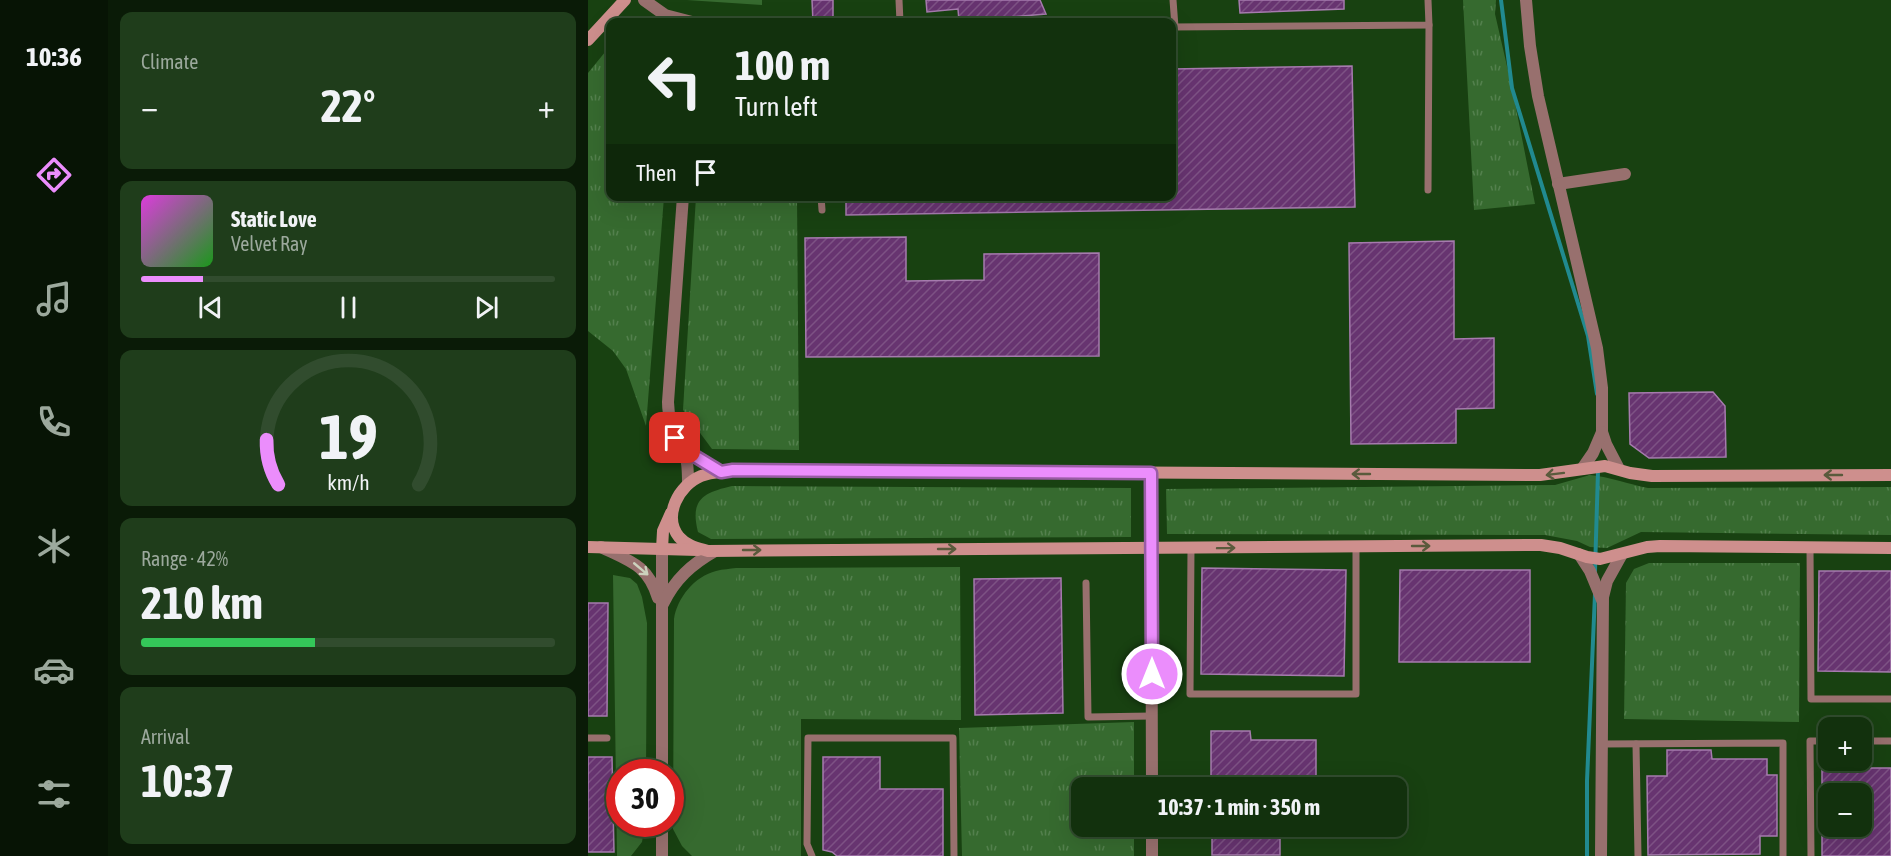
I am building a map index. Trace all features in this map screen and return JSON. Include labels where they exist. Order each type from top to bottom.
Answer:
[{"type":"street","points":[[609,18],[626,0]]},
{"type":"street","points":[[644,0],[672,18]]},
{"type":"street","points":[[1526,0],[1535,78],[1596,348],[1602,387],[1602,432],[1619,469]]},
{"type":"street","points":[[588,40],[606,21]]},
{"type":"street","points":[[1558,184],[1625,174]]},
{"type":"street","points":[[683,201],[668,402],[671,425],[686,460],[688,484]]},
{"type":"street","points":[[1582,469],[1593,453],[1602,432]]},
{"type":"street","points":[[679,442],[705,463],[721,472]]},
{"type":"street","points":[[662,759],[663,531],[678,498],[688,484],[700,476],[733,470],[1540,476],[1605,466],[1652,476],[1891,474]]},
{"type":"street","points":[[1151,473],[1152,777]]},
{"type":"street","points":[[672,512],[673,524],[679,537],[690,545],[712,551]]},
{"type":"street","points":[[588,547],[712,551],[1541,545],[1560,548],[1587,558],[1600,559],[1660,546],[1891,548]]},
{"type":"street","points":[[602,548],[638,564],[648,574],[655,586],[661,608]]},
{"type":"street","points":[[661,608],[670,589],[682,574],[712,551]]},
{"type":"street","points":[[1579,554],[1590,570],[1603,601]]},
{"type":"street","points":[[1601,856],[1603,601],[1607,581],[1622,554]]},
{"type":"street","points":[[652,856],[659,837]]},
{"type":"street","points":[[662,837],[662,856]]},
{"type":"street","points":[[664,837],[671,856]]},
{"type":"street","points":[[1152,837],[1152,856]]},
{"type":"lane","points":[[899,0],[900,18]]},
{"type":"lane","points":[[1173,0],[1173,18]]},
{"type":"lane","points":[[1428,0],[1428,190]]},
{"type":"lane","points":[[1176,27],[1429,25]]},
{"type":"lane","points":[[821,201],[822,210]]},
{"type":"lane","points":[[1191,548],[1190,694],[1356,694],[1356,546]]},
{"type":"lane","points":[[1810,547],[1811,699],[1891,699]]},
{"type":"lane","points":[[1086,584],[1088,717],[1152,716]]},
{"type":"lane","points":[[588,738],[607,738]]},
{"type":"lane","points":[[812,856],[807,844],[808,738],[952,738],[954,856]]},
{"type":"lane","points":[[1811,856],[1810,741],[1818,741]]},
{"type":"lane","points":[[1872,741],[1891,741]]},
{"type":"lane","points":[[1602,744],[1783,743],[1783,856]]},
{"type":"lane","points":[[1636,744],[1638,856]]},
{"type":"green space","points":[[687,0],[762,0],[762,5]]},
{"type":"green space","points":[[1463,0],[1496,0],[1495,14],[1535,204],[1474,210]]},
{"type":"green space","points":[[606,51],[606,201],[664,201],[646,426],[626,369],[613,351],[588,331],[588,73]]},
{"type":"green space","points":[[696,201],[797,201],[799,450],[712,449],[683,410]]},
{"type":"green space","points":[[1590,475],[1648,488],[1891,487],[1891,535],[1641,532],[1607,548],[1590,547],[1577,541],[1545,535],[1167,534],[1166,489],[1555,485]]},
{"type":"green space","points":[[732,486],[1131,488],[1131,537],[711,539],[698,532],[697,505],[706,495]]},
{"type":"green space","points":[[1649,563],[1800,563],[1799,722],[1624,719],[1626,583],[1634,569]]},
{"type":"green space","points":[[960,567],[961,720],[801,719],[801,856],[736,856],[736,568]]},
{"type":"green space","points":[[736,568],[736,856],[692,856],[677,837],[684,837],[684,759],[673,759],[674,619],[679,603],[688,589],[701,578],[719,570]]},
{"type":"green space","points":[[613,575],[630,578],[637,584],[647,623],[646,759],[616,759]]},
{"type":"green space","points":[[1134,722],[1134,777],[1071,777],[1071,837],[1134,837],[1134,856],[962,856],[959,728]]},
{"type":"green space","points":[[617,837],[643,837],[642,842],[631,856],[617,856]]},
{"type":"building","points":[[812,0],[833,0],[833,18],[813,18]]},
{"type":"building","points":[[926,0],[1040,0],[1046,14],[959,18],[958,9],[927,12]]},
{"type":"building","points":[[1239,0],[1344,0],[1344,9],[1240,13]]},
{"type":"building","points":[[1352,66],[1355,207],[846,215],[846,201],[1176,201],[1176,69]]},
{"type":"building","points":[[906,237],[906,281],[984,280],[984,254],[1099,253],[1099,356],[806,357],[805,238]]},
{"type":"building","points":[[1454,241],[1454,339],[1494,338],[1494,408],[1456,409],[1456,443],[1351,444],[1349,243]]},
{"type":"building","points":[[1713,392],[1725,406],[1726,457],[1649,458],[1630,444],[1629,393]]},
{"type":"building","points":[[1202,568],[1346,570],[1344,676],[1201,674]]},
{"type":"building","points":[[1400,570],[1530,570],[1530,662],[1399,662]]},
{"type":"building","points":[[1819,571],[1891,571],[1891,672],[1818,671]]},
{"type":"building","points":[[1061,578],[1063,713],[975,715],[974,579]]},
{"type":"building","points":[[588,603],[608,603],[607,716],[588,716]]},
{"type":"building","points":[[1211,731],[1250,731],[1251,740],[1316,740],[1316,777],[1211,777]]},
{"type":"building","points":[[1667,750],[1711,750],[1712,759],[1767,759],[1767,775],[1777,775],[1777,836],[1760,836],[1760,854],[1648,855],[1647,776],[1667,776]]},
{"type":"building","points":[[588,757],[612,757],[612,759],[606,759],[606,837],[614,837],[614,852],[588,852]]},
{"type":"building","points":[[823,757],[880,757],[880,789],[943,789],[943,856],[837,856],[823,850]]},
{"type":"building","points":[[1872,768],[1891,768],[1891,856],[1822,856],[1822,837],[1872,837],[1872,783],[1822,783],[1822,771],[1872,771]]},
{"type":"building","points":[[1212,837],[1280,837],[1280,855],[1212,855]]},
{"type":"waterway","points":[[1501,0],[1512,88],[1588,336],[1597,394]]},
{"type":"waterway","points":[[1595,571],[1598,471]]},
{"type":"waterway","points":[[1587,856],[1587,781],[1595,594]]},
{"type":"route","points":[[675,438],[693,455],[721,472],[733,470],[1151,473],[1152,674]]}]
